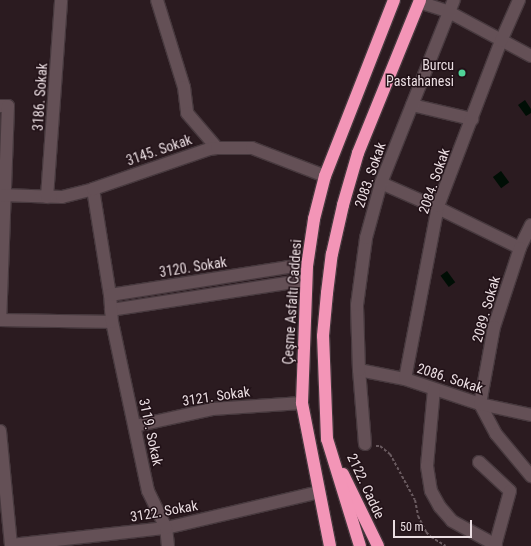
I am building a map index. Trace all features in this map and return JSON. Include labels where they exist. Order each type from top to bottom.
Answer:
[{"type":"highway","name":"Çeşme Asfaltı Caddesi","points":[[330,546],[324,523],[302,403],[307,266],[314,219],[325,176],[394,0]]},
{"type":"highway","points":[[360,546],[327,439],[324,336],[332,254],[343,206],[358,153],[419,1]]},
{"type":"highway","name":"2122. Cadde","points":[[327,439],[378,546]]},
{"type":"highway","points":[[322,546],[324,523]]},
{"type":"street","name":"3186. Sokak","points":[[47,197],[61,0]]},
{"type":"street","points":[[157,0],[184,87],[187,113],[217,148]]},
{"type":"street","name":"2083. Sokak","points":[[365,444],[359,370],[357,305],[366,238],[381,183],[454,0]]},
{"type":"street","name":"2084. Sokak","points":[[405,379],[438,208],[501,41],[519,0]]},
{"type":"street","points":[[419,1],[449,12],[531,56]]},
{"type":"street","points":[[412,105],[472,119]]},
{"type":"street","points":[[4,106],[0,320],[112,322],[110,295],[93,189]]},
{"type":"street","name":"3145. Sokak","points":[[2,195],[62,197],[93,189],[209,149],[217,148],[252,148],[325,176]]},
{"type":"street","points":[[381,183],[438,208],[520,248]]},
{"type":"street","name":"2089. Sokak","points":[[480,404],[494,327],[520,248],[531,225]]},
{"type":"street","name":"3120. Sokak","points":[[110,295],[288,267],[307,266]]},
{"type":"street","points":[[111,310],[306,280]]},
{"type":"street","name":"3119. Sokak","points":[[112,322],[148,491],[166,528],[168,546]]},
{"type":"street","name":"2086. Sokak","points":[[359,370],[405,379],[480,404],[531,415]]},
{"type":"street","points":[[434,389],[427,466],[432,491],[440,507],[452,521],[496,546],[510,491],[479,462]]},
{"type":"street","name":"3121. Sokak","points":[[135,426],[212,409],[302,403]]},
{"type":"street","points":[[480,404],[496,434],[531,476]]},
{"type":"street","points":[[0,431],[3,496],[11,545]]},
{"type":"street","name":"3122. Sokak","points":[[11,545],[166,528],[319,492]]},
{"type":"path","points":[[365,444],[380,446],[390,454],[415,500],[421,524],[431,537],[446,546]]},
{"type":"shaded area","points":[[525,100],[531,109],[531,113],[526,116],[518,105]]},
{"type":"shaded area","points":[[501,171],[509,182],[501,188],[493,177]]},
{"type":"shaded area","points":[[447,271],[455,282],[449,287],[441,276]]},
{"type":"place","name":"Burcu Pastahanesi","points":[[462,73]]}]
